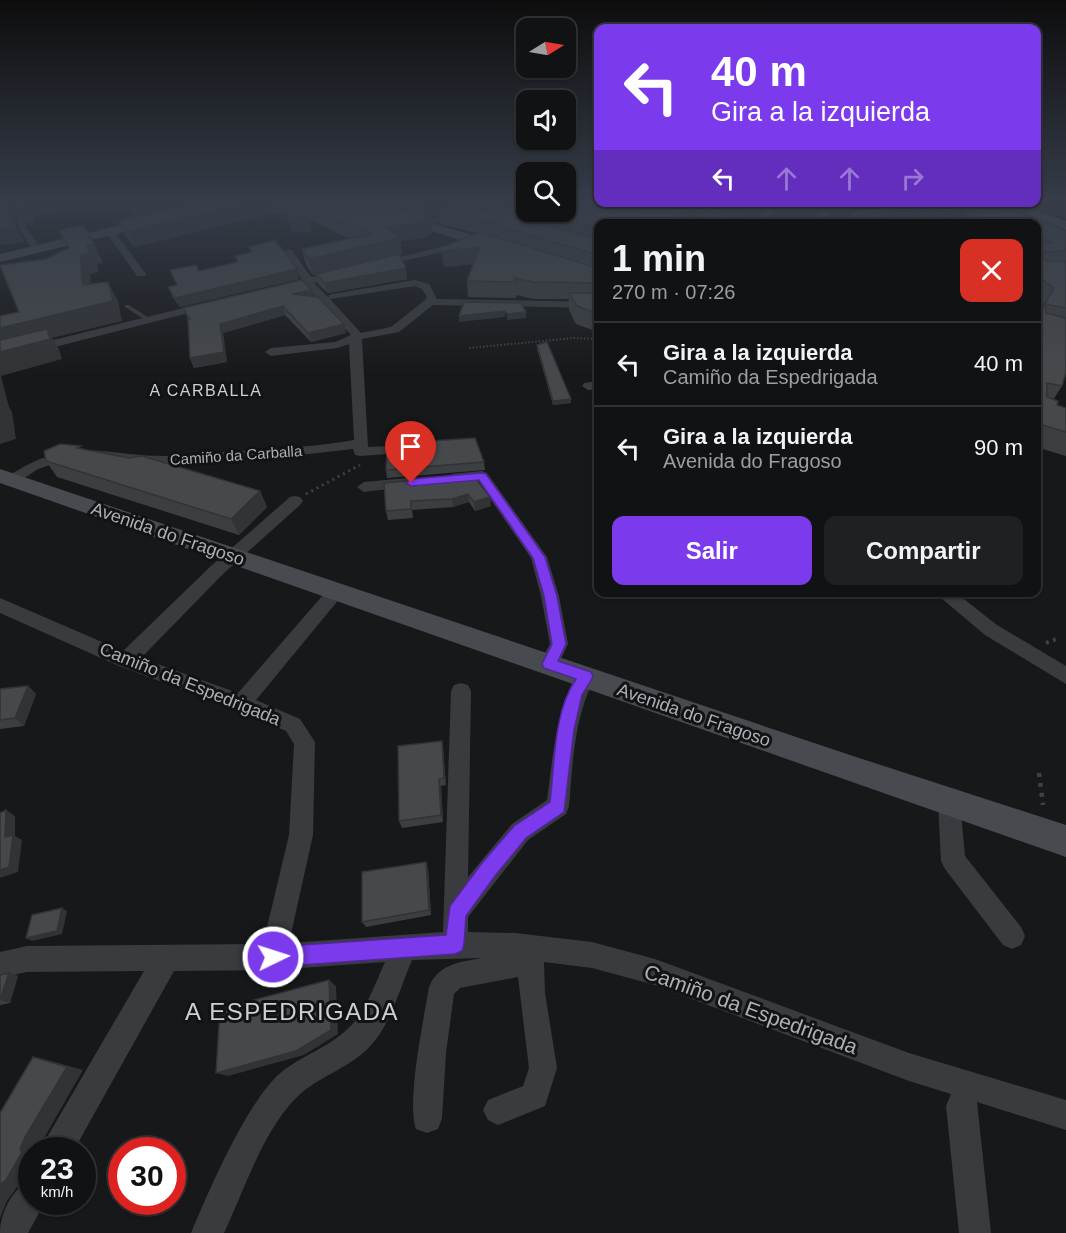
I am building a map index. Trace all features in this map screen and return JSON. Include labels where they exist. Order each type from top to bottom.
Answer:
[{"type":"main road","name":"Avenida do Fragoso","points":[[6,478],[1066,841]]},
{"type":"street","points":[[130,259],[141,274]]},
{"type":"street","points":[[293,259],[323,300],[355,332],[357,337],[355,345],[360,453]]},
{"type":"street","points":[[266,292],[401,259]]},
{"type":"street","points":[[361,268],[385,287]]},
{"type":"street","points":[[271,352],[337,345],[357,337],[395,330],[430,302],[432,297],[429,290],[421,284],[385,287],[333,297]]},
{"type":"street","points":[[0,357],[221,302]]},
{"type":"street","points":[[430,302],[594,305]]},
{"type":"street","name":"Camiño da Carballa","points":[[6,478],[31,466],[64,455],[84,452],[164,460],[329,449],[360,453],[422,449]]},
{"type":"street","points":[[364,487],[482,476],[539,557],[550,596],[559,644],[549,664]]},
{"type":"street","points":[[126,661],[232,556],[295,501]]},
{"type":"street","points":[[242,702],[336,592]]},
{"type":"street","points":[[948,597],[991,630],[1066,676]]},
{"type":"street","name":"Camiño da Espedrigada","points":[[0,604],[126,661],[242,702],[293,725],[305,742],[301,835],[273,957]]},
{"type":"street","points":[[456,913],[520,832],[558,806],[566,730],[574,694],[585,677]]},
{"type":"street","points":[[455,944],[460,691]]},
{"type":"street","points":[[949,802],[953,861],[1012,936]]},
{"type":"street","name":"Camiño da Espedrigada","points":[[0,965],[27,959],[273,957],[455,944],[530,955],[592,955],[655,972],[909,1067],[1066,1115]]},
{"type":"street","points":[[207,1233],[278,1096],[301,1074],[357,1041],[369,1022],[404,948]]},
{"type":"street","points":[[498,1110],[535,1096],[543,1068],[530,955]]},
{"type":"street","name":"Camiño da Espedrigada","points":[[427,1118],[432,1053],[442,987],[454,976],[530,955]]},
{"type":"street","points":[[64,1137],[166,959]]},
{"type":"street","points":[[969,1085],[961,1106],[975,1233]]},
{"type":"street","points":[[10,1233],[20,1215]]},
{"type":"lane","points":[[127,306],[149,320]]},
{"type":"path","points":[[469,348],[574,338],[594,339]]},
{"type":"path","points":[[295,501],[360,453]]},
{"type":"path","points":[[1039,773],[1043,805]]},
{"type":"building","points":[[46,259],[80,259],[83,285],[108,282],[113,301],[0,328],[0,316],[19,312],[0,265]]},
{"type":"building","points":[[236,259],[289,259],[297,269],[175,298],[168,287],[177,285],[170,270],[196,265],[199,271],[238,262]]},
{"type":"building","points":[[380,259],[401,259],[406,268],[325,283],[316,274]]},
{"type":"building","points":[[476,259],[567,259],[594,267],[594,283],[534,282],[514,278],[516,282],[467,281]]},
{"type":"building","points":[[1041,259],[1046,261],[1066,261],[1066,308],[1045,304],[1054,288],[1041,279]]},
{"type":"building","points":[[302,280],[312,290],[292,294],[318,297],[344,324],[308,333],[283,306],[220,324],[224,352],[190,358],[188,319],[190,319],[183,308]]},
{"type":"building","points":[[569,293],[594,293],[594,312],[577,306]]},
{"type":"building","points":[[464,302],[521,303],[526,312],[507,314],[505,311],[459,316]]},
{"type":"building","points":[[1045,304],[1046,313],[1066,318],[1066,372],[1062,386],[1047,383],[1047,397],[1058,401],[1057,405],[1066,408],[1066,432],[1041,424],[1041,311]]},
{"type":"building","points":[[47,329],[50,339],[0,352],[0,340]]},
{"type":"building","points":[[547,342],[571,399],[553,401],[537,345]]},
{"type":"building","points":[[475,438],[484,462],[386,470],[387,449],[426,447],[430,441]]},
{"type":"building","points":[[60,444],[81,446],[77,448],[129,458],[142,456],[260,491],[231,519],[46,461],[44,451]]},
{"type":"building","points":[[473,475],[490,497],[474,502],[468,494],[452,499],[411,501],[411,509],[386,511],[384,483]]},
{"type":"building","points":[[28,686],[15,718],[0,720],[0,689]]},
{"type":"building","points":[[442,741],[444,778],[439,779],[441,815],[399,821],[398,746]]},
{"type":"building","points":[[6,810],[5,837],[13,835],[9,867],[0,870],[0,813]]},
{"type":"building","points":[[426,862],[429,910],[362,922],[362,872]]},
{"type":"building","points":[[62,908],[57,931],[26,938],[32,915]]},
{"type":"building","points":[[9,973],[0,1000],[0,975]]},
{"type":"building","points":[[329,980],[331,1030],[296,1051],[216,1073],[220,1009]]},
{"type":"building","points":[[33,1057],[67,1067],[25,1137],[18,1137],[18,1159],[6,1180],[0,1185],[0,1113]]},
{"type":"district","name":"A CARBALLA","points":[[206,390]]},
{"type":"district","name":"A ESPEDRIGADA","points":[[292,1011]]},
{"type":"route","points":[[273,957],[455,944],[456,913],[520,832],[558,806],[566,730],[574,694],[585,677],[549,664],[559,644],[550,596],[539,557],[482,476],[411,483]]}]
